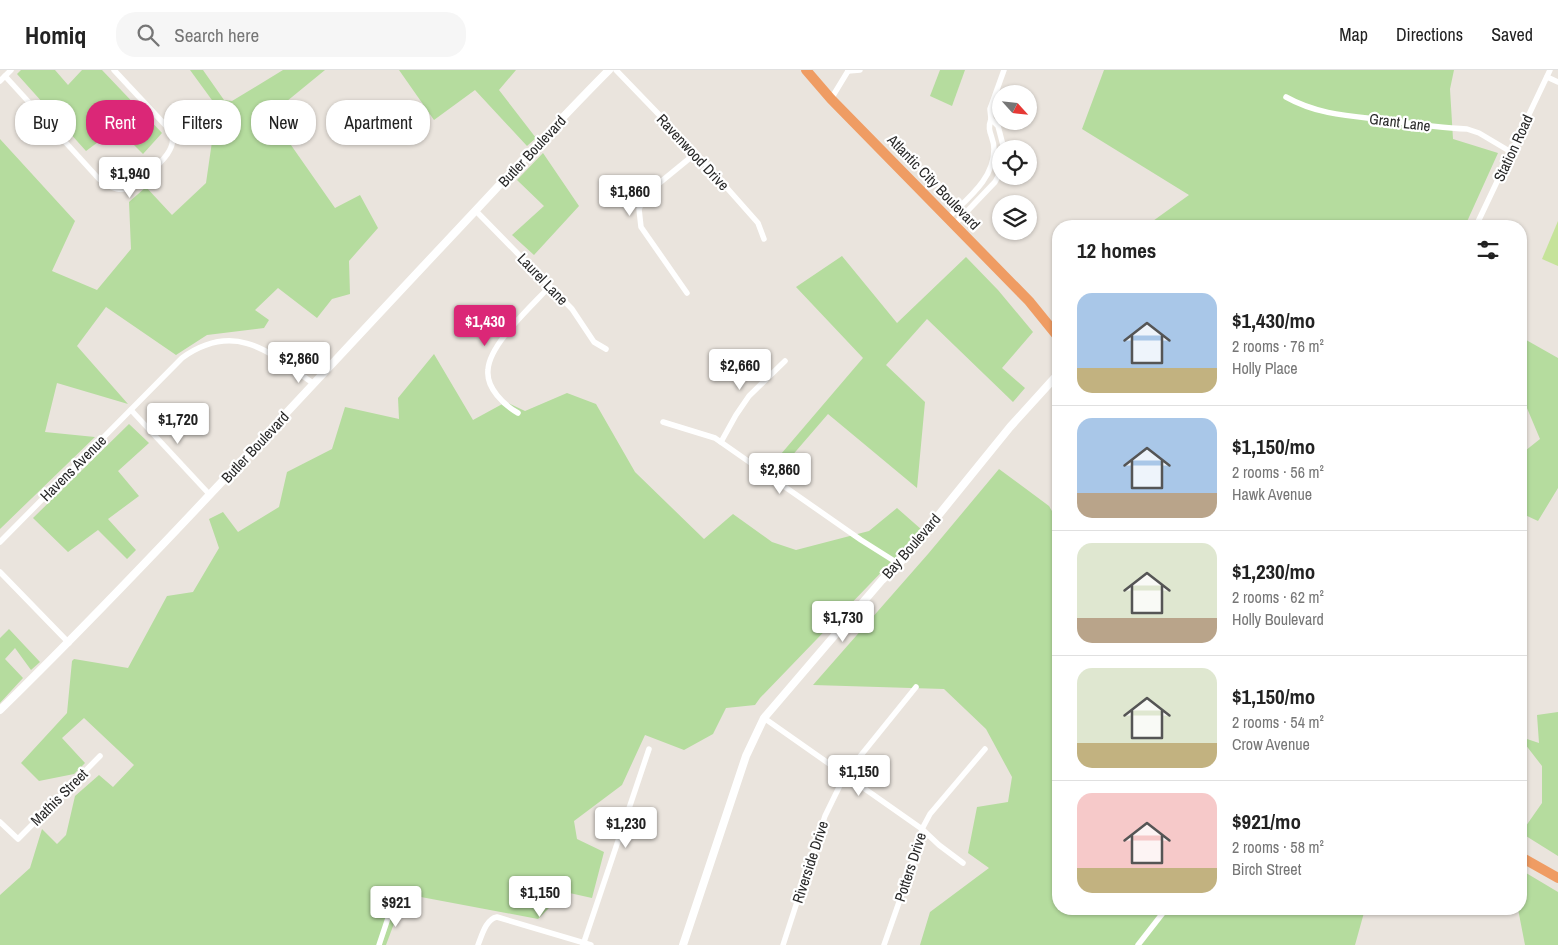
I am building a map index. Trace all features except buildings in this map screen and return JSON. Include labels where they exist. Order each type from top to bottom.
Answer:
[{"type":"highway","name":"Atlantic City Boulevard","points":[[806,70],[1029,301],[1052,329]]},
{"type":"highway","points":[[1527,860],[1558,878]]},
{"type":"street","points":[[0,81],[11,70]]},
{"type":"street","points":[[5,76],[106,186],[122,190],[136,185],[169,154],[173,140],[169,129],[114,70]]},
{"type":"street","name":"Butler Boulevard","points":[[0,710],[69,643],[210,495],[542,139],[609,70]]},
{"type":"street","name":"Ravenwood Drive","points":[[616,70],[696,153],[758,223],[764,239]]},
{"type":"street","points":[[831,98],[848,71],[860,70]]},
{"type":"street","points":[[951,221],[988,175],[992,166],[994,146],[988,126],[991,119],[990,109],[1004,70]]},
{"type":"street","name":"Station Road","points":[[1479,220],[1550,70]]},
{"type":"street","points":[[1547,77],[1558,82]]},
{"type":"street","name":"Grant Lane","points":[[1286,97],[1301,106],[1341,115],[1467,129],[1479,133],[1511,152]]},
{"type":"street","points":[[991,119],[998,126],[1002,140]]},
{"type":"street","points":[[687,293],[641,227],[639,209],[646,194],[696,153]]},
{"type":"street","points":[[951,221],[992,185]]},
{"type":"street","name":"Laurel Lane","points":[[476,211],[572,309],[594,342],[606,349]]},
{"type":"street","points":[[518,413],[508,407],[494,389],[487,372],[489,362],[504,336],[550,286]]},
{"type":"street","name":"Havens Avenue","points":[[0,542],[182,358],[190,353],[206,345],[238,341],[257,346],[278,358],[314,384]]},
{"type":"street","points":[[721,442],[749,396],[785,361]]},
{"type":"street","name":"Bay Boulevard","points":[[683,945],[746,756],[764,718],[875,588],[899,564],[1010,427],[1052,381]]},
{"type":"street","points":[[131,410],[210,495]]},
{"type":"street","points":[[663,422],[704,434],[721,442],[861,540],[899,564]]},
{"type":"street","points":[[0,572],[69,643]]},
{"type":"street","name":"Riverside Drive","points":[[783,945],[825,816],[845,775],[916,687]]},
{"type":"street","points":[[764,718],[922,829],[963,863]]},
{"type":"street","points":[[583,944],[649,749]]},
{"type":"street","name":"Potters Drive","points":[[884,945],[922,829],[930,814],[985,749]]},
{"type":"street","name":"Mathis Street","points":[[0,822],[18,839],[100,756]]},
{"type":"street","points":[[379,945],[393,903]]},
{"type":"street","points":[[1138,945],[1161,915]]},
{"type":"street","points":[[478,945],[485,927],[491,919],[497,917],[591,945]]},
{"type":"green space","points":[[21,70],[55,70],[68,85],[82,70],[102,70],[131,100],[86,100],[86,145],[94,145],[86,151],[76,140],[76,100],[40,100],[17,74]]},
{"type":"green space","points":[[190,70],[203,70],[224,100],[212,100]]},
{"type":"green space","points":[[283,70],[325,70],[288,100],[251,100],[251,145],[291,145],[335,208],[360,195],[378,228],[349,261],[350,294],[332,299],[317,318],[278,288],[255,310],[269,320],[264,328],[207,335],[176,355],[106,307],[77,346],[128,404],[57,383],[45,432],[95,437],[0,529],[0,139],[75,221],[52,271],[97,290],[131,249],[129,202],[146,187],[172,215],[206,183],[212,145],[241,145],[241,100],[234,100]]},
{"type":"green space","points":[[399,70],[516,70],[499,90],[536,138],[527,146],[475,90],[434,120],[430,114],[430,100],[420,100]]},
{"type":"green space","points":[[940,70],[965,70],[952,106],[930,96]]},
{"type":"green space","points":[[1104,70],[1454,70],[1450,89],[1453,139],[1498,153],[1468,220],[1154,220],[1189,195],[1082,129]]},
{"type":"green space","points":[[154,125],[162,133],[154,142]]},
{"type":"green space","points":[[134,145],[151,145],[143,154]]},
{"type":"green space","points":[[543,153],[579,206],[534,255],[512,235],[544,206],[517,180]]},
{"type":"green space","points":[[1558,221],[1558,266],[1542,259]]},
{"type":"green space","points":[[842,256],[897,323],[966,257],[998,290],[1033,332],[1002,368],[1025,388],[1013,402],[927,319],[886,365],[925,402],[917,488],[828,414],[784,465],[775,461],[863,358],[796,287]]},
{"type":"green space","points":[[1527,340],[1558,358],[1558,488],[1538,521],[1527,516],[1527,449],[1540,439],[1527,408]]},
{"type":"green space","points":[[434,354],[473,420],[506,402],[525,411],[567,393],[596,404],[635,472],[704,539],[733,514],[772,542],[796,550],[869,531],[897,508],[922,530],[755,705],[726,708],[713,734],[684,750],[645,735],[622,785],[574,821],[577,839],[604,852],[592,898],[565,892],[538,919],[405,894],[386,945],[0,945],[0,895],[30,868],[42,829],[57,844],[66,835],[75,796],[99,775],[113,787],[134,765],[84,718],[62,738],[85,763],[74,774],[39,781],[21,763],[67,713],[72,661],[74,659],[128,668],[167,596],[193,592],[219,548],[209,519],[223,512],[238,532],[279,507],[287,472],[332,449],[345,407],[399,419],[398,398]]},
{"type":"green space","points":[[129,424],[149,443],[118,471],[139,496],[108,519],[136,550],[127,559],[98,530],[68,552],[33,518]]},
{"type":"green space","points":[[999,469],[1049,506],[1052,511],[1052,915],[1363,915],[1355,945],[920,945],[930,912],[989,868],[968,853],[977,807],[1008,802],[1012,777],[986,729],[944,689],[813,685],[928,554]]},
{"type":"green space","points":[[9,629],[40,662],[31,670],[15,648],[5,659],[23,678],[0,703],[0,638]]},
{"type":"green space","points":[[1558,712],[1558,856],[1527,837],[1527,824],[1542,803],[1542,766],[1527,747],[1527,739],[1539,743],[1537,715]]},
{"type":"green space","points":[[1527,874],[1558,892],[1558,945],[1525,945],[1519,915],[1527,915]]}]
